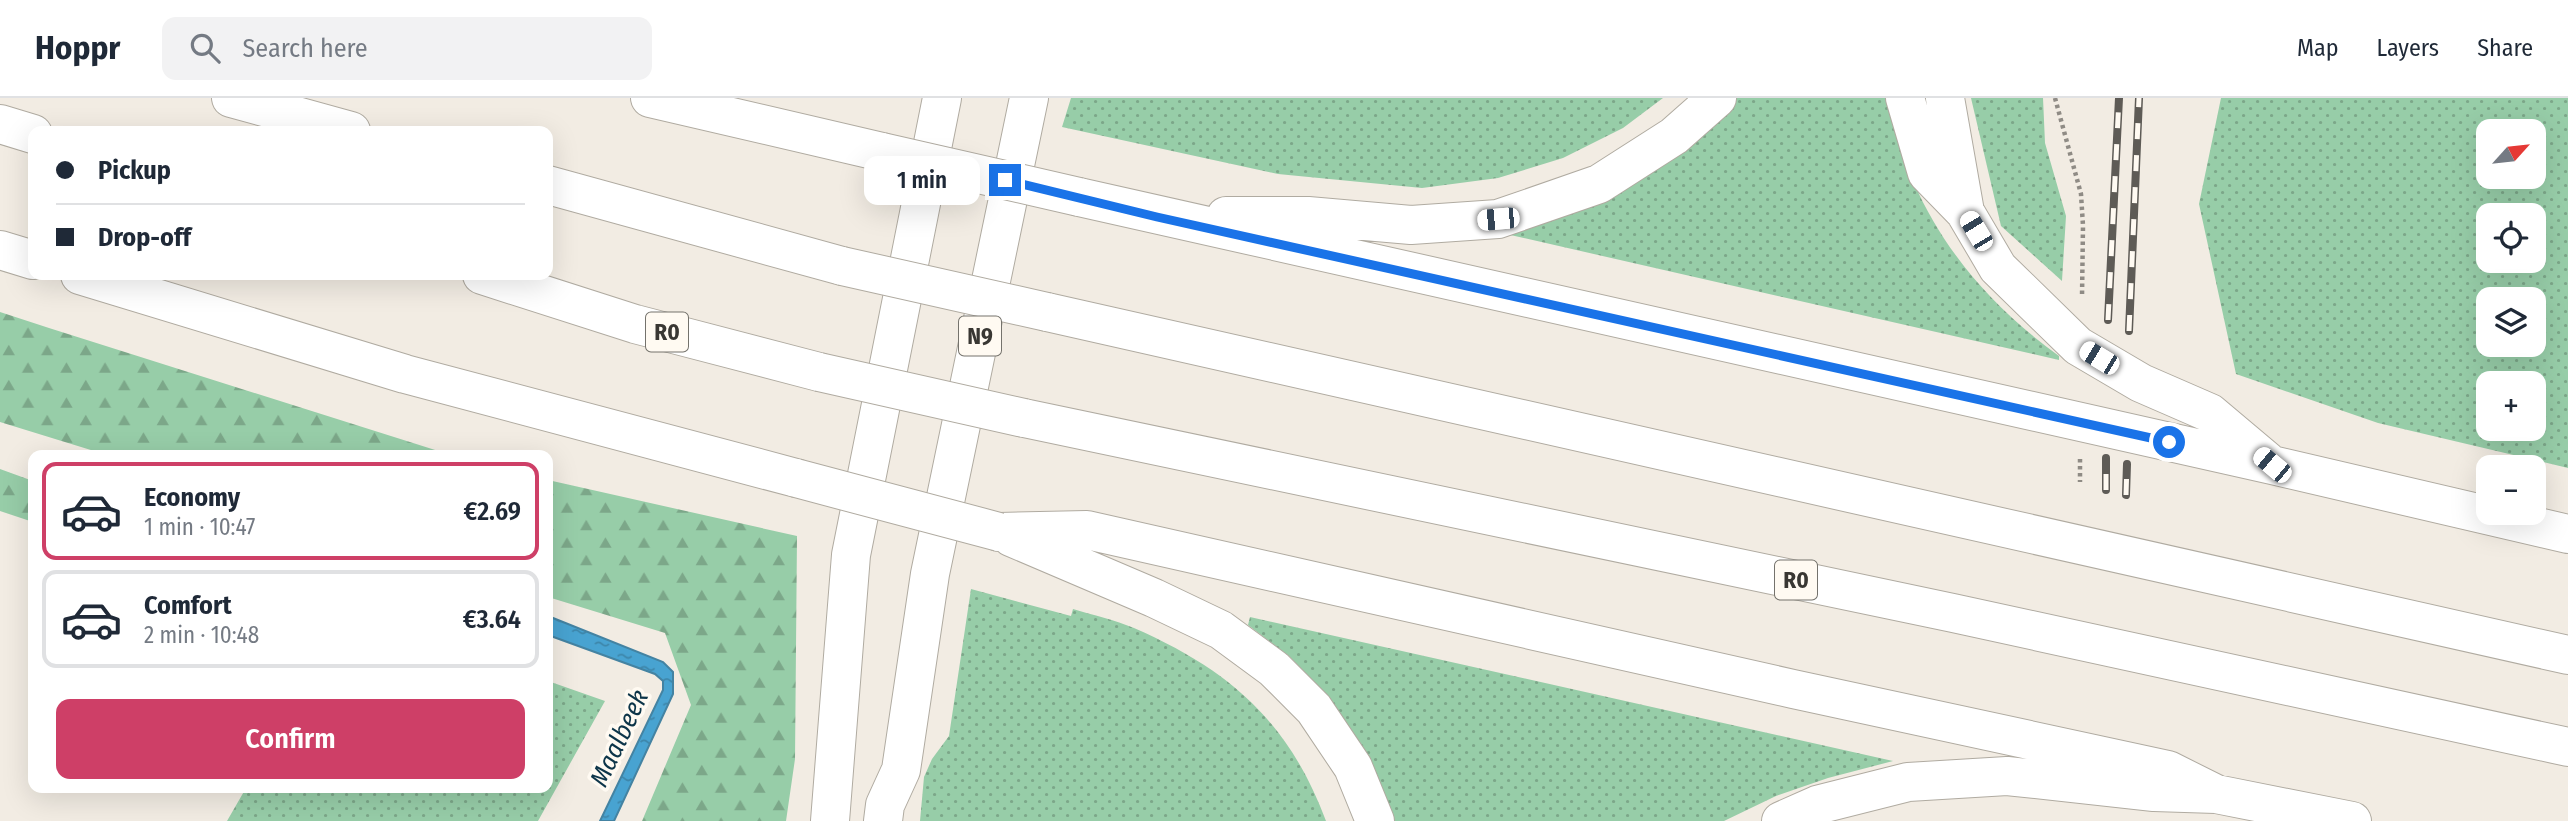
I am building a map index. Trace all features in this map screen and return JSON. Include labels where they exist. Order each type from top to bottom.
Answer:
[{"type":"highway","points":[[231,98],[333,126]]},
{"type":"highway","points":[[650,98],[1157,217],[2272,465],[2568,534]]},
{"type":"highway","points":[[830,821],[850,555],[942,98]]},
{"type":"highway","name":"N9","points":[[883,821],[885,805],[901,770],[930,574],[1029,98]]},
{"type":"highway","points":[[1157,217],[1308,216],[1411,225],[1498,219],[1599,184],[1674,136],[1717,98]]},
{"type":"highway","points":[[1905,98],[1927,173],[1965,212],[1998,268],[2078,346],[2141,383],[2210,413],[2272,465]]},
{"type":"highway","points":[[1945,98],[1965,212]]},
{"type":"highway","points":[[0,124],[28,132]]},
{"type":"highway","points":[[553,186],[842,266],[2568,655]]},
{"type":"highway","points":[[0,250],[28,258]]},
{"type":"highway","points":[[96,280],[405,374],[999,532],[1221,630],[1274,669],[1314,709],[1353,767],[1375,821]]},
{"type":"highway","name":"R0","points":[[498,280],[635,324],[819,372],[2568,747]]},
{"type":"highway","points":[[999,532],[1087,530],[1793,690],[2168,770],[2216,794]]},
{"type":"highway","points":[[901,770],[908,821]]},
{"type":"highway","points":[[1781,821],[1818,805],[1908,782],[2007,776],[2154,792],[2216,794],[2352,821]]},
{"type":"path","points":[[2055,98],[2081,194],[2081,302]]},
{"type":"path","points":[[2080,453],[2080,482]]},
{"type":"green space","points":[[1071,98],[1663,98],[1623,128],[1563,158],[1498,178],[1422,188],[1278,174],[1062,127]]},
{"type":"green space","points":[[1732,98],[1886,98],[1911,176],[1948,244],[1971,275],[1997,303],[2026,331],[2059,356],[2059,360],[1506,234]]},
{"type":"green space","points":[[1971,98],[2043,98],[2045,143],[2066,216],[2062,281],[2001,226]]},
{"type":"green space","points":[[2221,98],[2568,98],[2568,468],[2546,463],[2546,455],[2513,455],[2378,423],[2236,374],[2199,204]]},
{"type":"green space","points":[[0,312],[435,450],[91,450],[0,422]]},
{"type":"green space","points":[[0,469],[28,479],[28,520],[0,511]]},
{"type":"green space","points":[[553,481],[797,536],[795,759],[786,821],[642,821],[691,705],[665,633],[553,599]]},
{"type":"green space","points":[[971,589],[1071,616],[1073,609],[1112,620],[1168,644],[1199,662],[1227,681],[1252,703],[1274,728],[1294,755],[1326,821],[920,821],[924,777],[932,759],[949,736]]},
{"type":"green space","points":[[1250,617],[1893,761],[1828,778],[1776,796],[1724,821],[1393,821],[1320,688],[1289,656],[1248,625]]},
{"type":"green space","points":[[553,683],[605,701],[538,821],[227,821],[243,793],[553,793]]},
{"type":"water","points":[[553,618],[663,662],[673,672],[673,694],[614,821],[600,821],[663,690],[663,681],[655,674],[553,637]]},
{"type":"railway","points":[[2108,320],[2119,98]]},
{"type":"railway","points":[[2129,331],[2139,98]]},
{"type":"railway","points":[[2106,458],[2106,490]]},
{"type":"railway","points":[[2126,495],[2127,464]]},
{"type":"route","points":[[1005,180],[1157,217],[2169,442]]},
{"type":"water label","name":"Maalbeek","points":[[619,738]]}]
